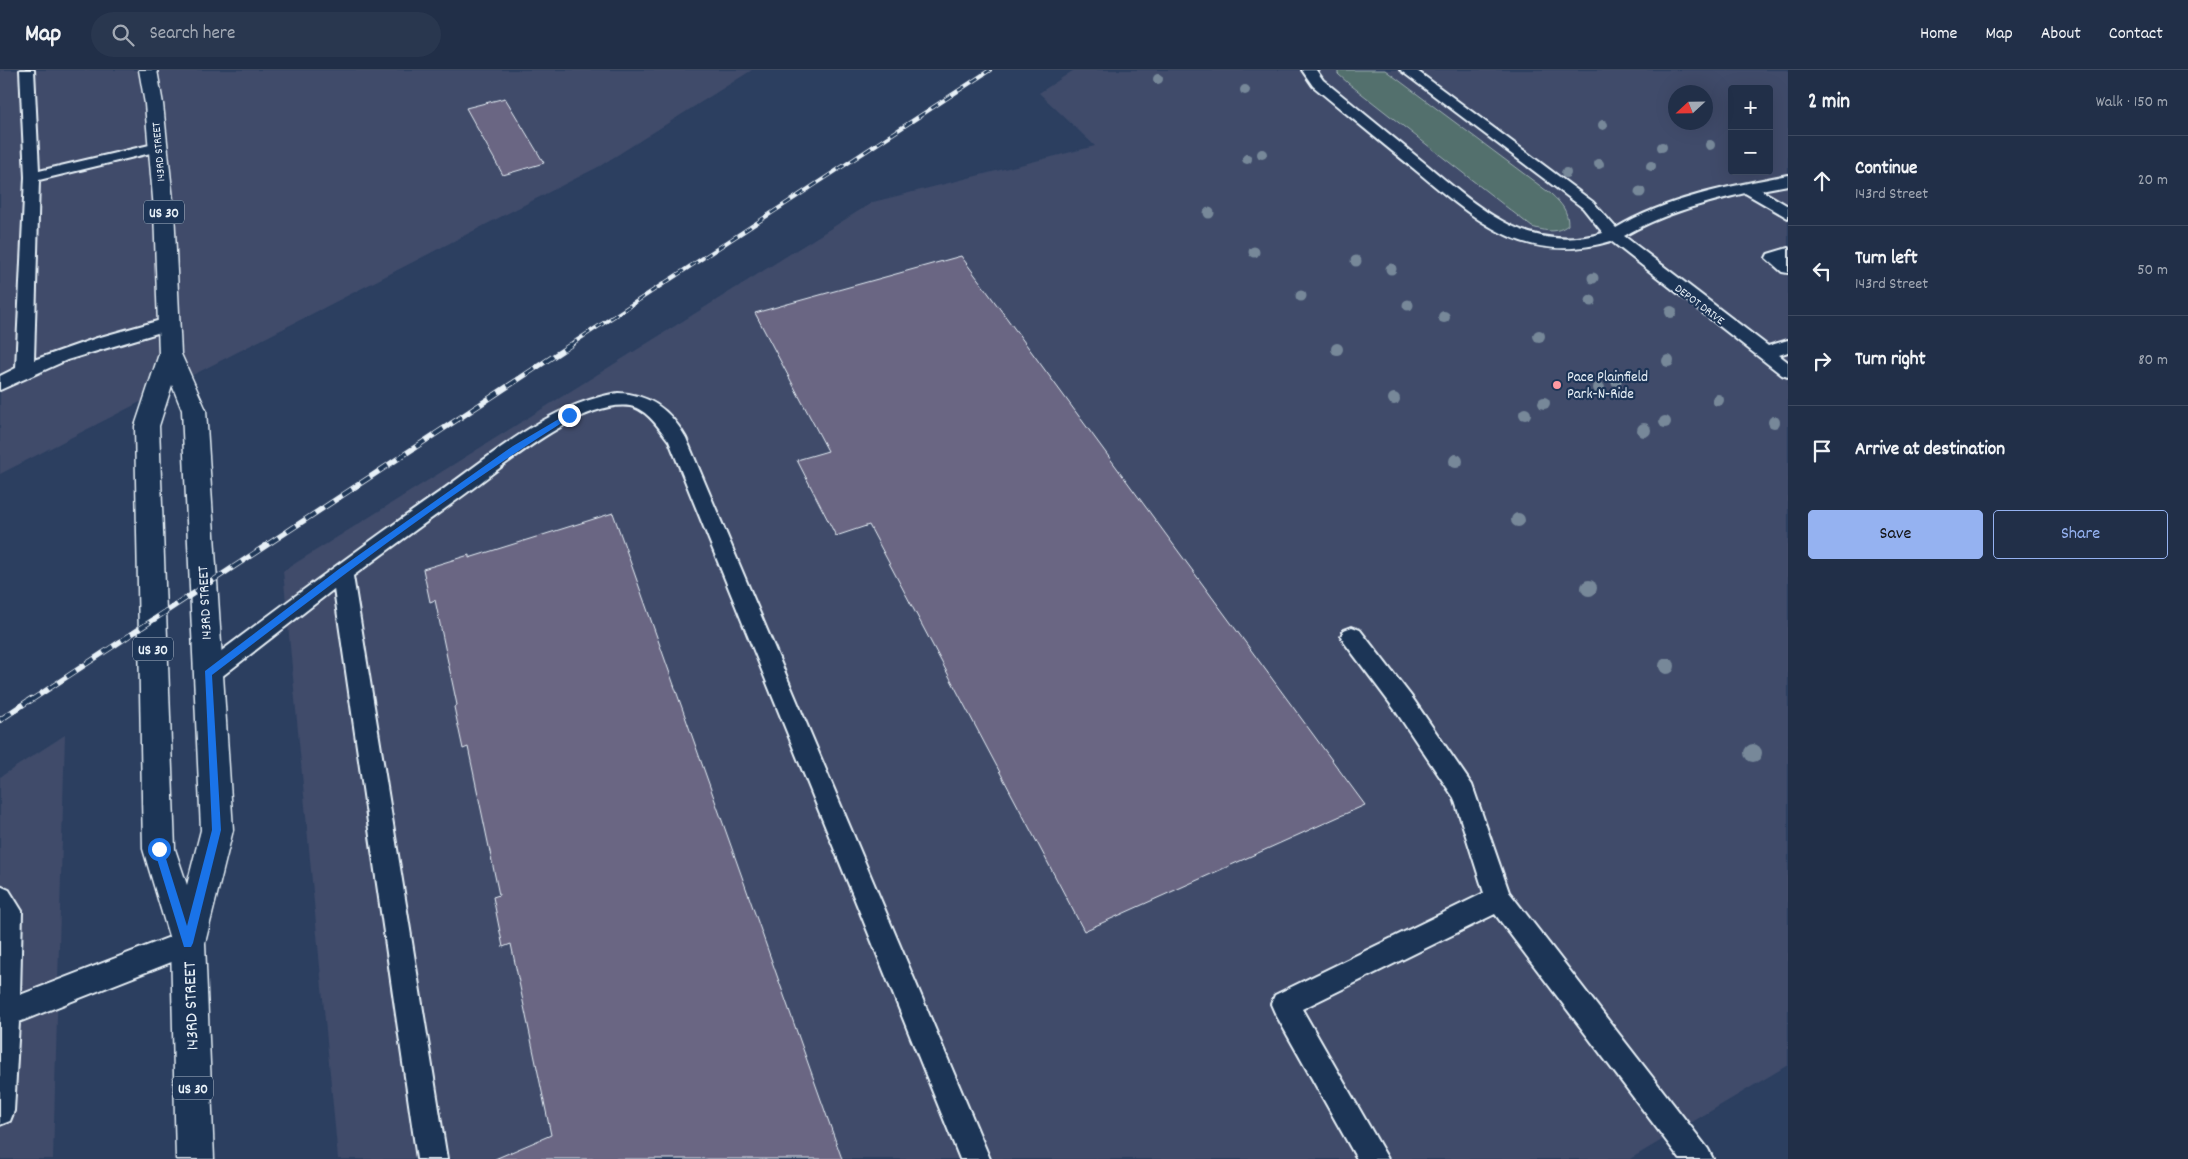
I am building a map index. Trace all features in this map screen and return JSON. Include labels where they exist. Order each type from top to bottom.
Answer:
[{"type":"main road","name":"143RD STREET","points":[[148,70],[164,210],[170,354],[194,410],[216,830],[188,943]]},
{"type":"main road","name":"143RD STREET","points":[[170,354],[147,426],[158,829],[159,849],[188,943],[196,1159]]},
{"type":"lane","points":[[24,370],[32,177],[27,70]]},
{"type":"lane","points":[[1309,70],[1318,83],[1332,95],[1479,215],[1504,230],[1542,243],[1571,245],[1613,235],[1640,220],[1746,187],[1788,180]]},
{"type":"lane","name":"DEPOT DRIVE","points":[[1407,70],[1588,205],[1613,235],[1788,371]]},
{"type":"lane","points":[[32,177],[158,147]]},
{"type":"lane","points":[[1746,187],[1788,213]]},
{"type":"lane","points":[[1788,253],[1774,258],[1788,268]]},
{"type":"lane","points":[[0,384],[24,370],[92,344],[168,324]]},
{"type":"lane","points":[[1765,354],[1788,346]]},
{"type":"lane","points":[[208,674],[342,571],[515,448],[593,402],[631,399],[649,404],[677,438],[975,1159]]},
{"type":"lane","points":[[342,571],[432,1159]]},
{"type":"lane","points":[[1352,636],[1403,703],[1464,793],[1499,899],[1698,1159]]},
{"type":"lane","points":[[1373,1159],[1284,1004],[1499,899]]},
{"type":"lane","points":[[0,1111],[5,905]]},
{"type":"lane","points":[[3,1015],[188,943]]},
{"type":"shaded area","points":[[0,70],[752,70],[600,166],[0,474]]},
{"type":"shaded area","points":[[1074,70],[1788,70],[1788,1065],[1630,1159],[338,1159],[283,571],[873,202],[1095,146],[1039,93]]},
{"type":"shaded area","points":[[65,735],[53,1159],[0,1159],[0,777]]},
{"type":"green space","points":[[1338,70],[1385,70],[1551,194],[1564,208],[1568,225],[1555,231],[1532,227],[1348,83],[1338,74]]},
{"type":"building","points":[[505,98],[544,163],[503,175],[466,108]]},
{"type":"building","points":[[961,256],[1365,805],[1084,931],[869,525],[836,536],[797,460],[828,451],[755,313]]},
{"type":"building","points":[[613,513],[842,1159],[495,1159],[551,1135],[511,944],[503,947],[493,897],[499,895],[468,747],[463,749],[454,707],[457,705],[435,600],[430,602],[423,569],[469,555],[469,558]]},
{"type":"railway","points":[[570,345],[990,70]]},
{"type":"railway","points":[[30,701],[572,344]]},
{"type":"railway","points":[[0,720],[31,699]]},
{"type":"place","name":"Pace Plainfield Park-N-Ride","points":[[1557,385]]},
{"type":"route","points":[[159,849],[188,943],[216,830],[208,674],[342,571],[515,448],[569,415]]}]
